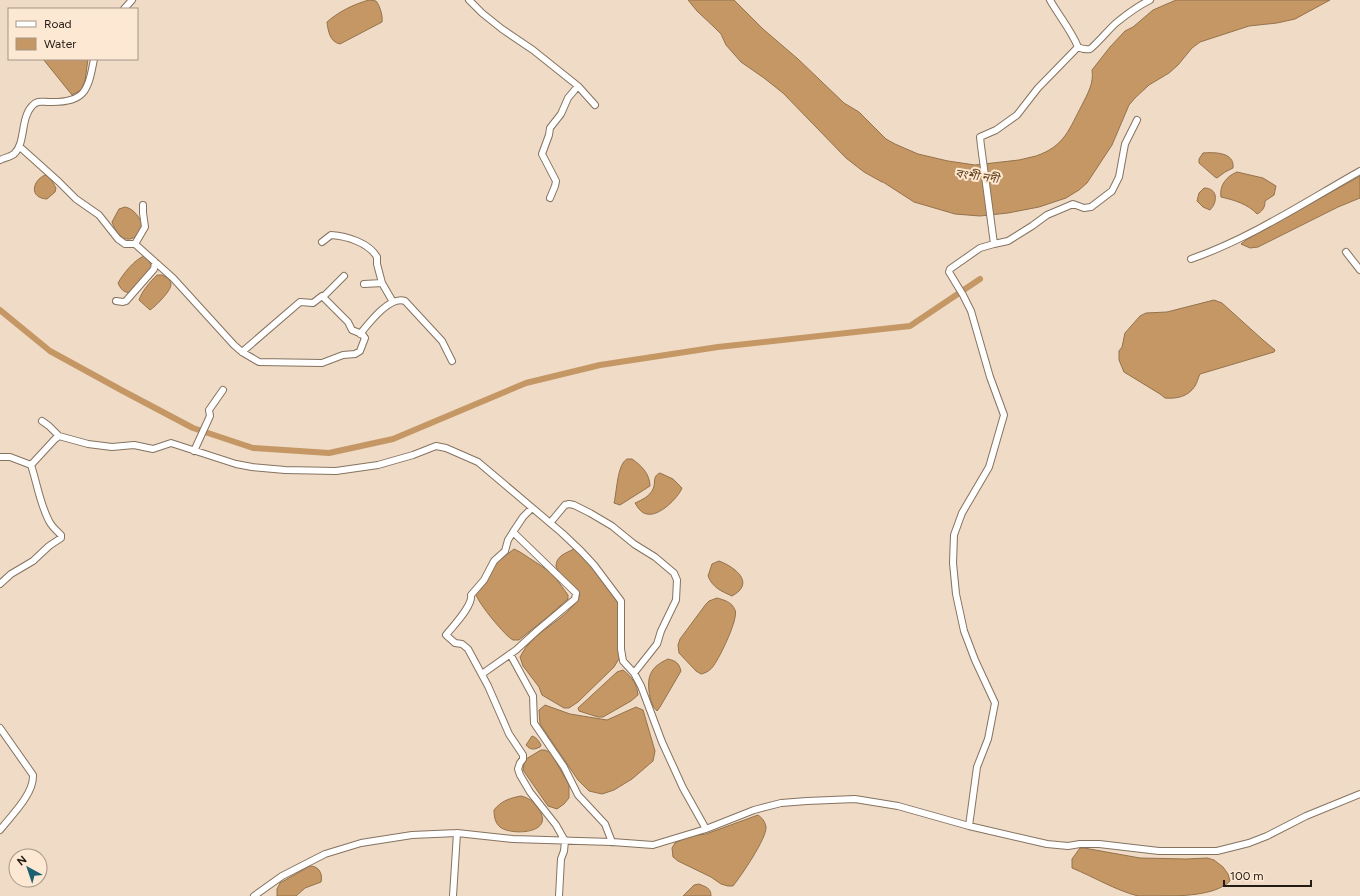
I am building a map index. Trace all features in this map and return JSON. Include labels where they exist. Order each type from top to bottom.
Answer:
[{"type":"street","points":[[125,8],[132,0]]},
{"type":"street","points":[[469,0],[502,29],[533,50],[578,86],[595,105]]},
{"type":"street","points":[[1050,0],[1072,34],[1078,47],[1084,50],[1092,48],[1116,23],[1150,0]]},
{"type":"street","points":[[994,242],[980,137],[996,130],[1017,115],[1038,88],[1078,47]]},
{"type":"street","points":[[0,160],[13,154],[20,146],[25,119],[33,104],[39,102],[75,100],[86,91],[91,79],[94,60]]},
{"type":"street","points":[[550,198],[556,186],[556,181],[542,154],[543,149],[549,135],[550,128],[561,114],[568,98],[578,86]]},
{"type":"street","points":[[969,826],[977,767],[988,739],[995,703],[975,660],[964,631],[956,594],[953,563],[954,535],[962,513],[989,467],[1004,415],[990,377],[971,312],[949,272],[950,269],[980,248],[994,242],[1008,241],[1046,215],[1073,204],[1084,208],[1091,207],[1112,191],[1119,177],[1122,155],[1128,135],[1137,120]]},
{"type":"street","points":[[20,146],[76,199],[99,215],[118,239],[125,244],[135,244],[173,278],[242,352],[259,362],[322,363],[343,355],[355,354],[360,350],[364,335],[352,330],[348,322],[324,296]]},
{"type":"street","points":[[1191,259],[1212,252],[1241,239],[1360,171]]},
{"type":"street","points":[[135,244],[145,227],[143,205]]},
{"type":"street","points":[[322,242],[331,235],[351,239],[366,246],[377,257],[377,264],[382,283],[394,302]]},
{"type":"street","points":[[1346,252],[1359,268]]},
{"type":"street","points":[[116,301],[126,301],[154,269],[155,262]]},
{"type":"street","points":[[242,352],[300,302],[313,303],[324,296],[344,276]]},
{"type":"street","points":[[364,284],[382,283]]},
{"type":"street","points":[[360,334],[378,312],[394,302],[402,300],[405,301],[442,341],[452,361]]},
{"type":"street","points":[[195,449],[209,419],[209,410],[223,390]]},
{"type":"street","points":[[42,421],[50,426],[58,436],[104,447],[134,445],[153,449],[171,443],[195,449],[236,464],[252,467],[285,470],[336,471],[378,465],[413,455],[436,446],[440,446],[478,462],[562,533],[594,565],[621,601],[621,649],[623,661],[634,673],[649,705],[662,742],[683,788],[706,828]]},
{"type":"street","points":[[31,464],[58,436]]},
{"type":"street","points":[[0,457],[10,457],[31,464]]},
{"type":"street","points":[[0,584],[11,574],[33,561],[49,546],[61,538],[50,523],[43,508],[31,464]]},
{"type":"street","points":[[550,523],[565,505],[574,505],[612,526],[634,544],[655,557],[674,573],[677,580],[676,600],[661,631],[657,644],[634,673]]},
{"type":"street","points":[[532,508],[523,517],[508,540],[505,551],[494,561],[484,580],[471,595],[472,599],[467,608],[446,635],[455,643],[462,644],[468,649],[488,686],[509,734],[523,755],[523,759],[518,769],[520,774],[530,792],[556,825],[565,841],[561,859],[559,896]]},
{"type":"street","points":[[482,674],[510,654],[576,597],[576,593],[513,532]]},
{"type":"street","points":[[510,654],[533,696],[534,723],[564,767],[578,795],[605,824],[612,842]]},
{"type":"street","points":[[0,728],[33,775],[31,787],[19,807],[0,830]]},
{"type":"street","points":[[254,896],[282,876],[325,854],[361,843],[412,834],[457,833],[513,839],[612,842],[653,845],[706,828],[754,810],[781,803],[837,799],[862,799],[884,803],[969,826],[1047,844],[1068,846],[1098,844],[1160,851],[1217,851],[1248,843],[1267,836],[1306,816],[1360,794]]},
{"type":"street","points":[[453,896],[457,833]]},
{"type":"water","points":[[369,0],[376,1],[382,14],[382,22],[340,44],[334,41],[329,32],[327,22],[346,9]]},
{"type":"water","name":"বংশী নদী","points":[[688,0],[734,0],[763,29],[798,59],[844,103],[859,112],[886,139],[918,154],[975,165],[1019,160],[1036,156],[1046,152],[1060,142],[1069,129],[1088,92],[1092,79],[1092,70],[1125,31],[1133,27],[1153,10],[1176,0],[1330,0],[1295,19],[1277,23],[1249,26],[1200,42],[1192,48],[1178,65],[1169,73],[1149,85],[1129,105],[1112,145],[1087,183],[1079,190],[1066,198],[1039,207],[1008,213],[980,216],[955,214],[914,202],[883,182],[864,172],[846,158],[783,93],[741,62],[726,45],[721,34],[697,11]]},
{"type":"water","points":[[44,60],[88,60],[85,81],[81,90],[72,95]]},
{"type":"water","points":[[1203,153],[1218,153],[1227,156],[1233,163],[1233,168],[1217,178],[1215,177],[1199,163],[1199,159]]},
{"type":"water","points":[[1237,172],[1263,178],[1276,186],[1274,195],[1265,201],[1265,205],[1261,212],[1257,214],[1245,205],[1221,197],[1221,189],[1224,182]]},
{"type":"water","points":[[45,175],[49,176],[56,188],[55,192],[47,199],[37,196],[34,189],[37,181]]},
{"type":"water","points":[[1360,176],[1360,198],[1338,207],[1258,247],[1250,248],[1241,244],[1246,240]]},
{"type":"water","points":[[1204,188],[1212,190],[1215,196],[1213,207],[1210,210],[1203,207],[1197,201],[1199,193]]},
{"type":"water","points":[[125,207],[134,212],[144,226],[135,237],[131,239],[126,239],[118,234],[112,222],[119,209]]},
{"type":"water","points":[[144,256],[152,267],[131,292],[124,291],[118,283],[129,268]]},
{"type":"water","points":[[157,275],[162,275],[168,278],[171,287],[156,306],[150,310],[139,300],[144,290]]},
{"type":"water","points":[[1214,300],[1222,303],[1275,350],[1274,352],[1200,374],[1196,385],[1192,390],[1189,393],[1177,398],[1165,398],[1124,372],[1119,360],[1119,351],[1122,347],[1125,333],[1140,316],[1146,313],[1167,312]]},
{"type":"water","points":[[627,459],[632,459],[642,467],[647,474],[650,486],[620,505],[614,503],[619,472]]},
{"type":"water","points":[[660,473],[673,479],[682,488],[677,497],[662,510],[652,514],[643,513],[635,503],[650,494],[654,487],[656,476]]},
{"type":"water","points":[[514,549],[552,573],[568,595],[568,599],[519,640],[513,640],[504,633],[486,611],[476,594],[487,581],[496,563]]},
{"type":"water","points":[[574,549],[583,554],[618,602],[620,657],[614,667],[578,702],[569,708],[564,708],[542,695],[539,687],[523,666],[520,657],[533,639],[567,612],[580,595],[558,571],[556,566],[556,563],[560,557]]},
{"type":"water","points":[[719,561],[736,571],[743,581],[739,591],[732,596],[721,591],[715,586],[708,576],[712,564]]},
{"type":"water","points":[[717,598],[728,602],[734,607],[734,621],[717,661],[710,670],[701,674],[696,671],[679,653],[678,645],[680,639],[706,604]]},
{"type":"water","points":[[668,659],[677,663],[681,671],[657,711],[650,699],[649,678],[653,669]]},
{"type":"water","points":[[623,670],[634,681],[638,695],[631,701],[603,717],[598,717],[579,711],[578,708],[617,672]]},
{"type":"water","points":[[545,705],[570,714],[607,720],[636,707],[643,710],[655,751],[653,761],[632,779],[614,790],[602,794],[589,791],[578,780],[540,724],[539,710]]},
{"type":"water","points":[[532,736],[535,737],[541,745],[536,749],[529,748],[526,745]]},
{"type":"water","points":[[541,750],[551,753],[569,785],[569,798],[557,809],[548,806],[523,770],[526,759]]},
{"type":"water","points":[[521,796],[529,799],[538,808],[542,817],[542,823],[537,828],[522,832],[506,830],[500,827],[495,819],[494,810],[506,800]]},
{"type":"water","points":[[758,815],[765,823],[765,832],[753,857],[733,886],[721,884],[673,857],[672,848],[675,843],[683,839],[690,836],[706,834]]},
{"type":"water","points":[[1080,848],[1140,858],[1207,858],[1214,860],[1223,867],[1228,874],[1230,881],[1216,890],[1197,894],[1177,896],[1138,896],[1113,887],[1072,868],[1072,859]]},
{"type":"water","points":[[310,866],[316,867],[320,871],[321,882],[305,888],[296,896],[277,896],[277,889],[280,883]]},
{"type":"water","points":[[699,884],[709,889],[711,896],[683,896],[694,885]]},
{"type":"waterway","points":[[0,310],[50,351],[193,428],[253,448],[329,453],[393,439],[526,383],[600,365],[718,347],[910,326],[980,279]]}]
